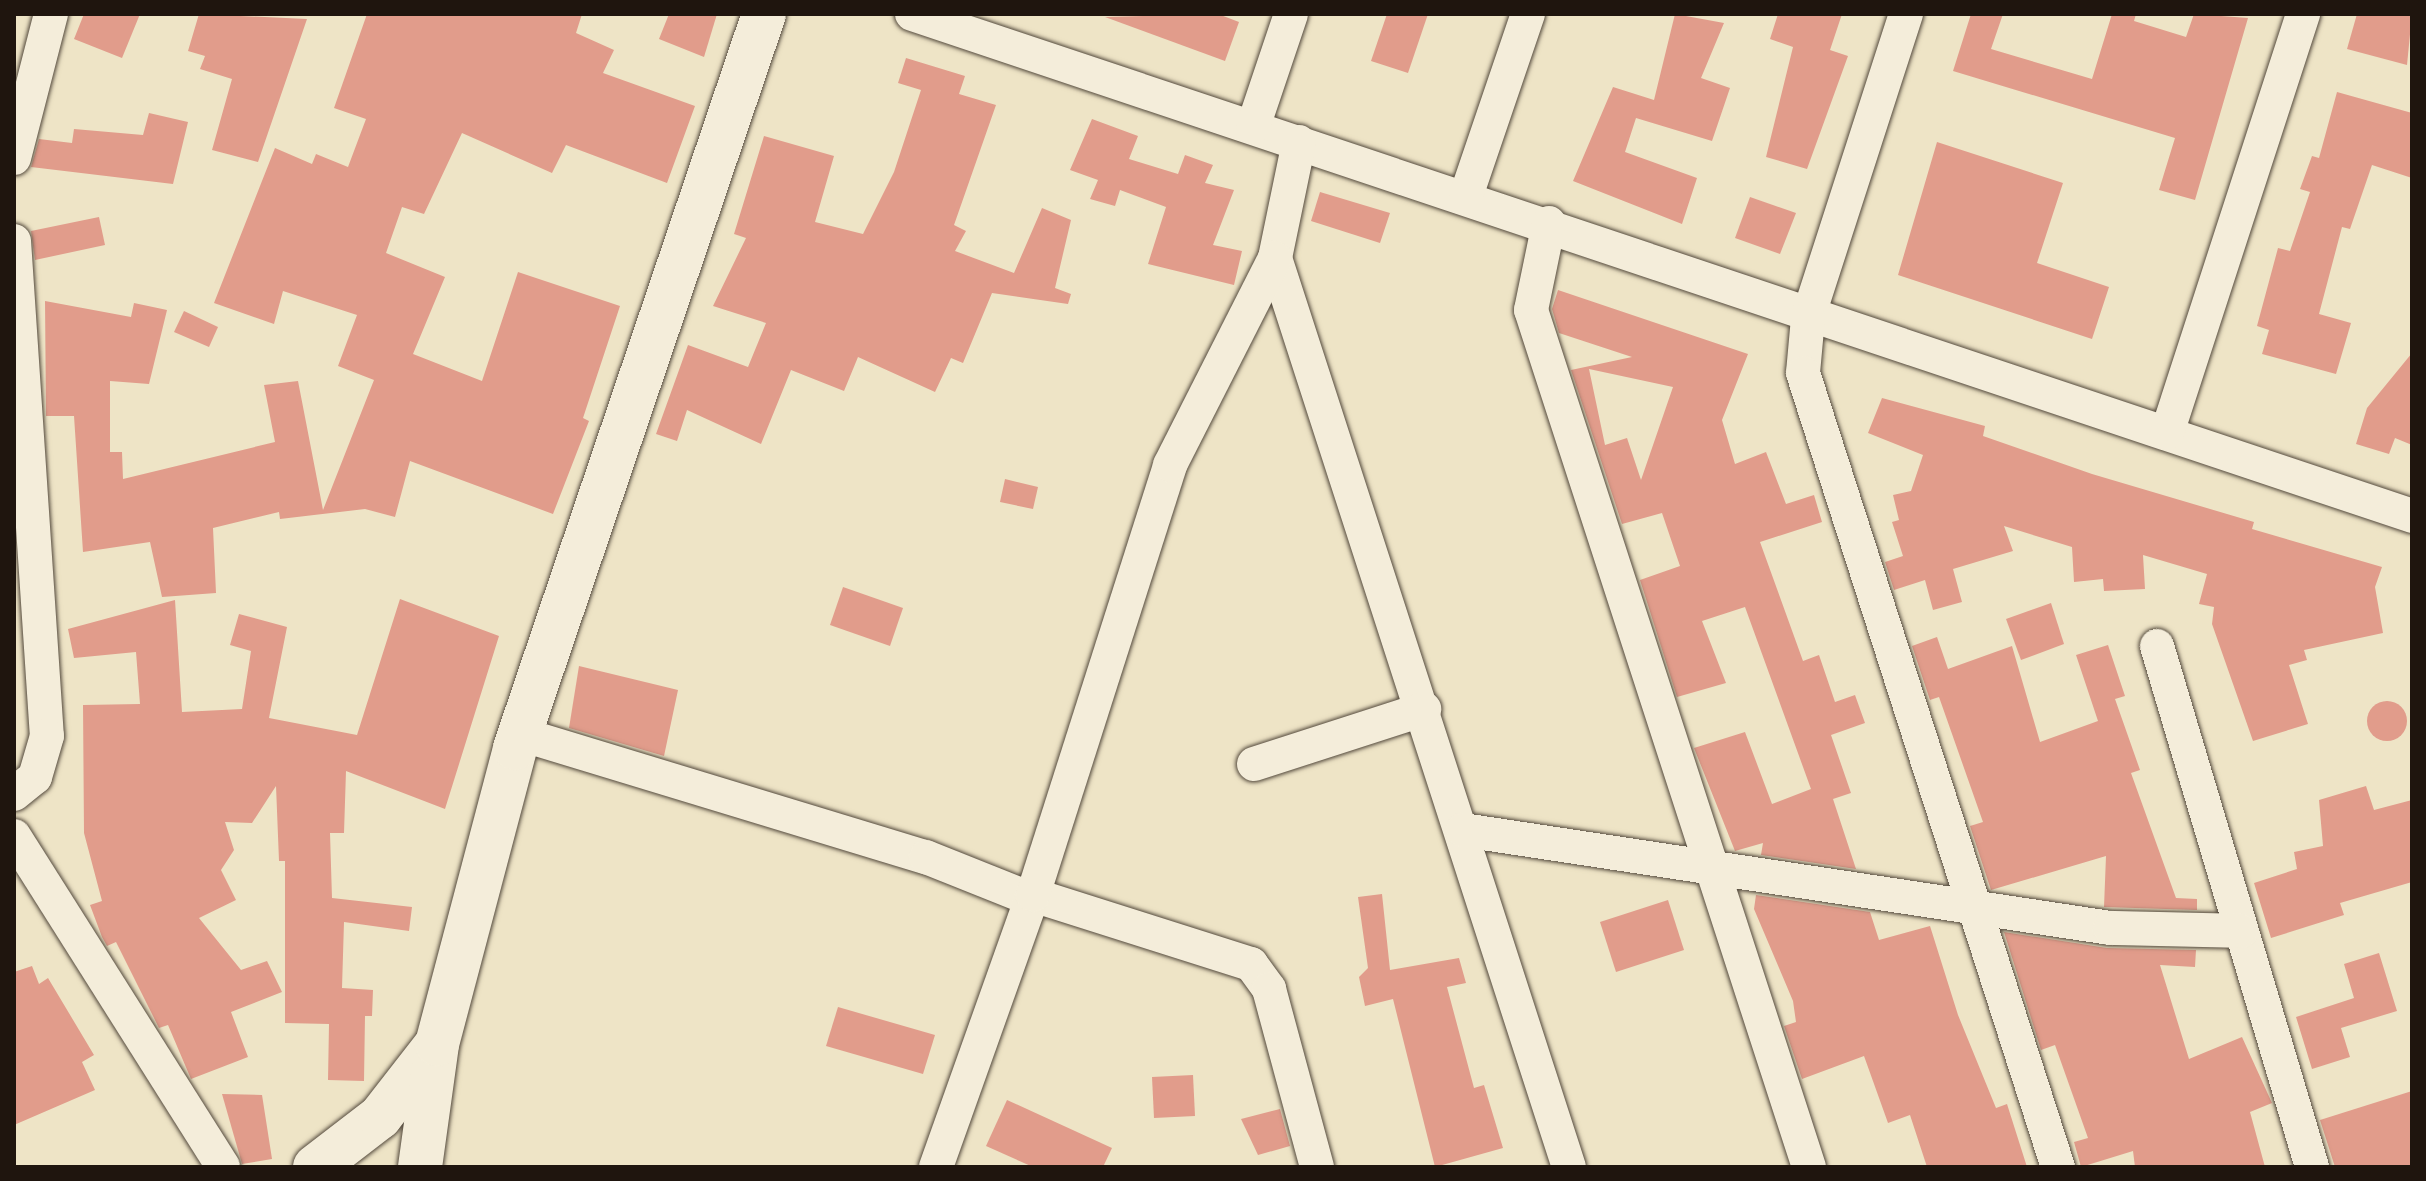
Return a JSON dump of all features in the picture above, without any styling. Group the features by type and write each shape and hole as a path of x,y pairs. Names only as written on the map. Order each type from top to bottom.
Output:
{"main road":[{"path":"420,1167 437,1044 520,734 764,14"},
{"path":"315,1167 380,1117 437,1044"}],"street":[{"path":"14,158 51,14"},
{"path":"912,14 1549,223 1808,318 2167,433 2412,516"},
{"path":"1253,127 1291,14"},
{"path":"1466,196 1528,14"},
{"path":"1906,14 1801,344 1814,413 2058,1167"},
{"path":"2167,433 2303,14"},
{"path":"936,1167 1032,897 1170,465 1275,258 1299,142"},
{"path":"1549,223 1531,310 1809,1167"},
{"path":"14,241 47,736 35,777 14,794"},
{"path":"1275,258 1424,709 1569,1167"},
{"path":"2157,646 2312,1167"},
{"path":"1254,764 1424,709"},
{"path":"520,734 926,857 1032,897 1251,964 1269,989 1317,1167"},
{"path":"1463,830 1975,903 2110,928 2241,931"},
{"path":"14,836 223,1167"}],"building":[{"path":"84,14 140,14 122,58 74,39"},
{"path":"199,14 307,19 258,162 212,150 232,79 200,69 205,56 188,51"},
{"path":"367,14 582,14 576,33 614,50 603,73 695,106 667,183 566,145 552,173 462,133 424,214 402,207 386,253 445,277 413,354 482,381 518,272 620,306 583,418 589,421 553,514 410,461 395,517 365,509 280,519 279,512 213,528 216,593 162,597 150,542 83,552 74,416 46,416 45,301 131,317 134,303 167,310 149,384 110,381 110,452 122,452 123,479 275,442 264,385 298,381 323,510 374,380 338,366 357,315 283,291 274,324 214,303 275,148 312,164 316,154 348,167 366,119 334,108"},
{"path":"669,14 717,14 704,57 659,39"},
{"path":"1218,14 1239,22 1225,61 1105,17"},
{"path":"1387,14 1428,14 1408,73 1371,61"},
{"path":"1675,14 1724,23 1701,78 1730,88 1712,141 1636,118 1625,152 1697,178 1682,224 1573,181 1613,87 1654,100"},
{"path":"1778,14 1842,14 1830,50 1848,56 1807,169 1766,157 1793,47 1770,39"},
{"path":"1971,14 2003,14 1991,49 2092,79 2112,14 2136,14 2134,21 2186,37 2194,14 2248,18 2195,200 2159,190 2175,138 1953,71"},
{"path":"2357,14 2412,14 2407,65 2347,49"},
{"path":"906,58 965,76 959,94 996,105 954,225 966,231 955,251 1014,273 1042,208 1071,220 1055,288 1071,294 1068,304 992,293 963,363 951,358 935,392 858,357 844,391 791,370 761,444 687,410 677,441 656,434 688,345 748,367 766,323 713,306 746,238 734,234 764,136 834,156 815,222 863,234 894,172 921,90 898,83"},
{"path":"2337,92 2412,113 2412,178 2372,165 2350,229 2342,227 2319,314 2351,323 2336,374 2262,354 2269,330 2257,326 2278,248 2290,251 2310,192 2300,189 2312,156 2319,158"},
{"path":"149,113 188,122 173,184 31,167 39,139 72,143 74,129 143,135"},
{"path":"1092,119 1138,136 1129,159 1178,174 1185,155 1213,165 1205,183 1234,190 1213,245 1242,251 1234,285 1148,264 1166,207 1120,190 1115,206 1090,199 1098,180 1070,170"},
{"path":"1937,142 2063,183 2037,263 2109,287 2092,339 1898,275"},
{"path":"1320,192 1390,213 1380,243 1311,221"},
{"path":"1750,197 1796,213 1780,254 1735,238"},
{"path":"99,217 105,245 35,260 31,231"},
{"path":"1558,290 1748,354 1722,420 1735,464 1766,452 1786,504 1814,495 1822,522 1760,542 1803,661 1819,655 1835,702 1855,695 1865,723 1831,735 1851,793 1833,799 1856,869 1761,855 1763,843 1735,851 1694,748 1745,732 1772,804 1811,789 1745,607 1702,621 1726,683 1677,697 1640,580 1680,566 1662,513 1622,524 1571,370 1632,357 1559,333 1552,309","holes":["1589,369 1673,387 1641,480 1627,438 1605,445"]},
{"path":"184,311 218,327 209,347 174,332"},
{"path":"2412,353 2412,445 2395,438 2389,454 2356,444 2367,408"},
{"path":"1882,398 1985,426 1983,436 2092,474 2254,522 2252,529 2382,567 2375,587 2383,633 2304,650 2307,660 2289,665 2308,724 2253,741 2212,624 2214,607 2199,604 2207,574 2143,555 2145,589 2104,591 2103,579 2074,582 2072,547 2004,526 2013,551 1953,569 1962,602 1933,610 1925,580 1894,590 1885,562 1903,556 1892,522 1899,520 1893,495 1911,491 1923,455 1868,433"},
{"path":"1005,479 1038,487 1033,509 1000,502"},
{"path":"843,587 903,608 890,646 830,625"},
{"path":"400,599 499,636 445,809 346,771 344,833 330,833 332,898 412,907 409,931 344,922 342,988 373,990 372,1016 365,1016 364,1081 328,1080 329,1024 285,1023 285,861 279,861 276,786 252,823 225,822 234,850 221,870 236,900 199,918 241,970 267,961 282,992 231,1012 248,1057 191,1079 168,1025 159,1028 116,942 107,946 90,905 102,901 84,833 83,705 140,704 136,652 74,658 68,629 175,600 182,712 242,709 251,651 230,645 239,614 287,627 269,718 357,735"},
{"path":"2051,603 2064,644 2021,660 2006,619"},
{"path":"1937,637 1948,669 2012,646 2040,742 2098,721 2076,655 2108,645 2125,696 2115,699 2140,770 2131,773 2176,898 2197,899 2197,910 2104,907 2106,856 1991,890 1970,826 1983,822 1939,697 1930,700 1912,646"},
{"path":"579,666 678,690 664,756 569,728"},
{"path":"2387,701 2401,707 2407,721 2401,735 2387,741 2373,735 2367,721 2373,707"},
{"path":"2366,786 2374,810 2412,800 2412,882 2340,903 2344,915 2271,938 2254,883 2297,869 2294,852 2323,846 2319,800"},
{"path":"1382,894 1390,970 1459,958 1466,983 1447,987 1474,1088 1484,1085 1503,1148 1435,1167 1393,999 1365,1006 1359,977 1368,968 1358,897"},
{"path":"1756,895 1870,912 1879,940 1930,926 1958,1015 1996,1108 2007,1104 2027,1167 1927,1167 1910,1115 1888,1123 1864,1056 1802,1079 1784,1026 1796,1022 1793,1001 1754,909"},
{"path":"1668,900 1684,950 1616,972 1600,922"},
{"path":"2004,932 2107,948 2196,950 2195,967 2160,965 2189,1059 2242,1037 2272,1103 2250,1112 2265,1167 2135,1167 2133,1151 2081,1167 2074,1142 2088,1138 2055,1045 2041,1050"},
{"path":"2379,953 2397,1011 2341,1028 2350,1057 2312,1069 2296,1017 2354,998 2344,964"},
{"path":"32,966 39,984 48,978 94,1055 82,1062 95,1090 14,1125 14,972"},
{"path":"838,1007 935,1035 923,1074 826,1046"},
{"path":"1193,1075 1195,1116 1154,1118 1152,1077"},
{"path":"2412,1091 2412,1167 2335,1167 2320,1120"},
{"path":"222,1094 262,1095 272,1159 242,1164"},
{"path":"1007,1100 1112,1148 1103,1167 1033,1167 986,1146"},
{"path":"1280,1109 1290,1146 1258,1155 1241,1119"}]}
